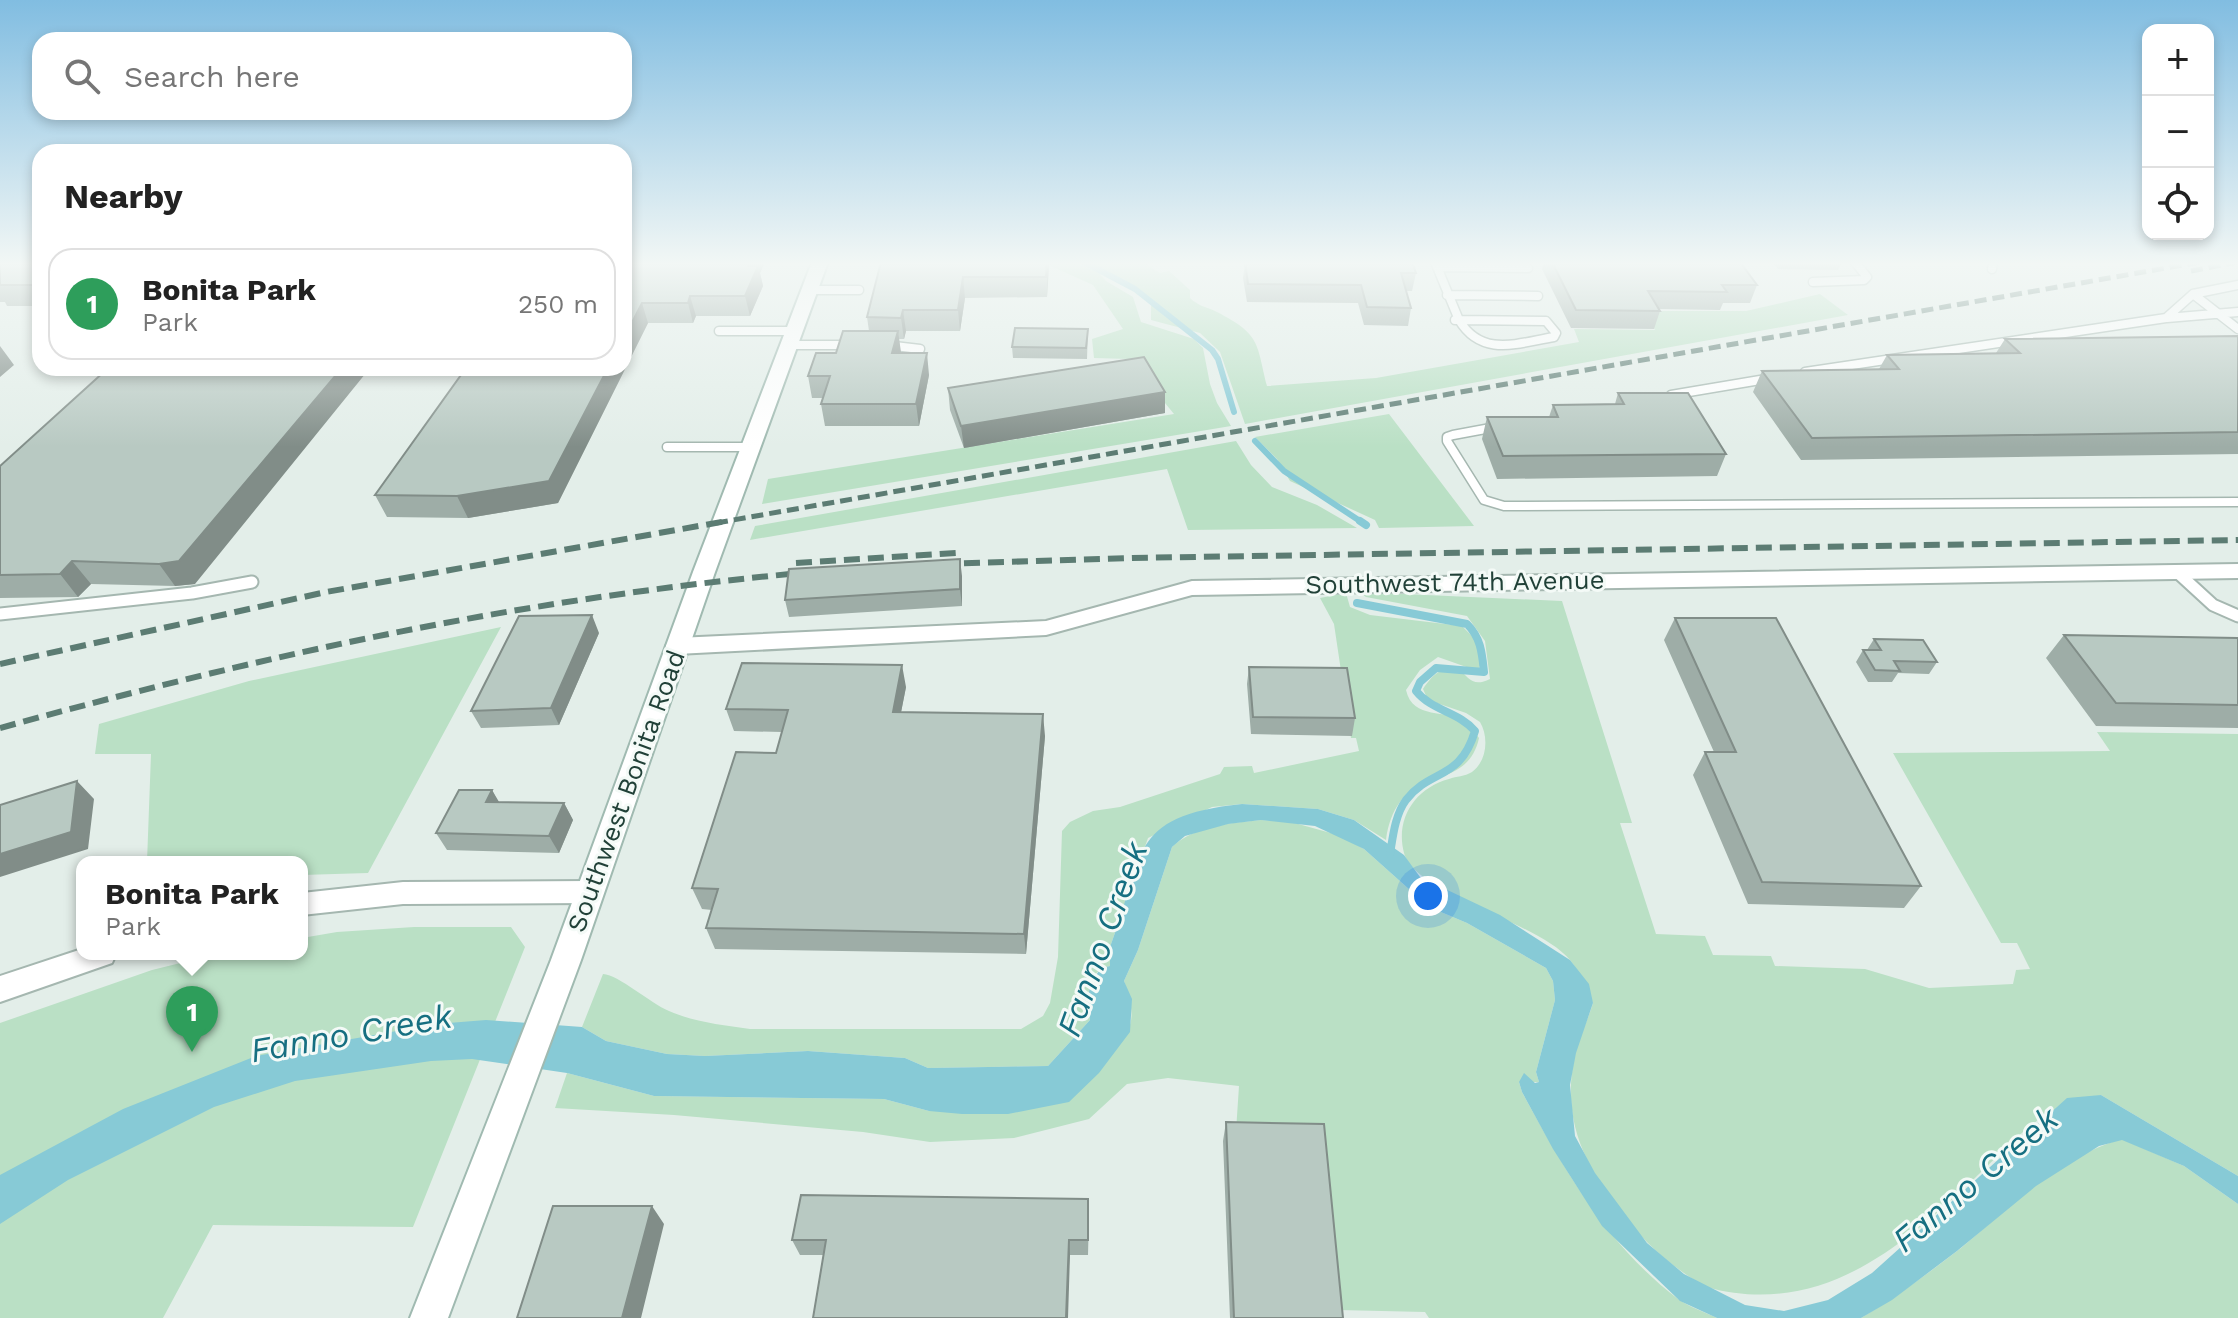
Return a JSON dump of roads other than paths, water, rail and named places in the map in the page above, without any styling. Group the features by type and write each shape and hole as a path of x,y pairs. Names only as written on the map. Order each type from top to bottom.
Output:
{"main road":[{"name":"Southwest Bonita Road","path":"429,1318 797,324"}],"street":[{"name":"Southwest 74th Avenue","path":"677,646 1046,628 1079,622 1168,592 1192,588 2238,571"},
{"path":"308,903 403,893 589,892"},
{"path":"0,989 85,960"}],"lane":[{"path":"1459,324 1484,344 1492,346 1554,337 1556,333 1548,324"},
{"path":"1654,398 1955,347 2126,324"},
{"path":"719,331 920,349"},
{"path":"1515,424 1447,437 1484,500 1493,505 2238,502"},
{"path":"667,447 751,447"},
{"path":"2177,572 2213,605 2238,616"},
{"path":"0,614 192,593 252,582"}],"water":[{"path":"1242,804 1318,809 1354,820 1404,855 1420,877 1500,915 1570,960 1589,984 1593,1003 1576,1053 1570,1085 1575,1136 1595,1173 1647,1243 1684,1274 1745,1305 1784,1311 1828,1300 1872,1273 2067,1098 2101,1095 2238,1176 2238,1204 2184,1166 2122,1140 2099,1146 2036,1186 1957,1251 1892,1300 1861,1318 1717,1318 1680,1301 1602,1226 1553,1149 1522,1092 1519,1082 1524,1073 1535,1083 1539,1082 1536,1072 1555,1000 1553,981 1546,968 1467,923 1429,907 1364,849 1315,826 1261,820 1228,824 1185,836 1172,847 1138,950 1124,981 1132,999 1130,1032 1099,1073 1069,1102 1008,1114 962,1114 929,1111 884,1099 654,1096 567,1073 472,1059 431,1061 295,1081 214,1107 68,1180 0,1224 0,1175 123,1109 256,1056 436,1024 486,1020 582,1027 606,1041 667,1054 705,1056 808,1051 905,1058 928,1068 1048,1066 1090,1020 1090,986 1102,968 1110,966 1110,947 1145,846 1158,831 1177,819 1204,810"}],"waterway":[{"path":"1179,324 1212,350 1218,359 1234,412"},
{"path":"1255,441 1284,471 1363,523"},
{"path":"1357,603 1467,624 1478,640 1484,672 1436,668 1420,682 1416,691 1422,698 1475,731 1461,758 1406,800 1397,819 1390,854"}],"railway":[{"path":"716,523 1850,324"},
{"path":"0,664 326,592 727,521"},
{"path":"940,564 1132,558 2238,540"},
{"path":"796,563 956,553"},
{"path":"0,728 202,676 402,631 604,596 812,572"}],"place":[{"name":"Bonita Park","path":"192,1052"}],"water label":[{"name":"Fanno Creek","path":"1102,939"},
{"name":"Fanno Creek","path":"351,1033"},
{"name":"Fanno Creek","path":"1975,1179"}]}
